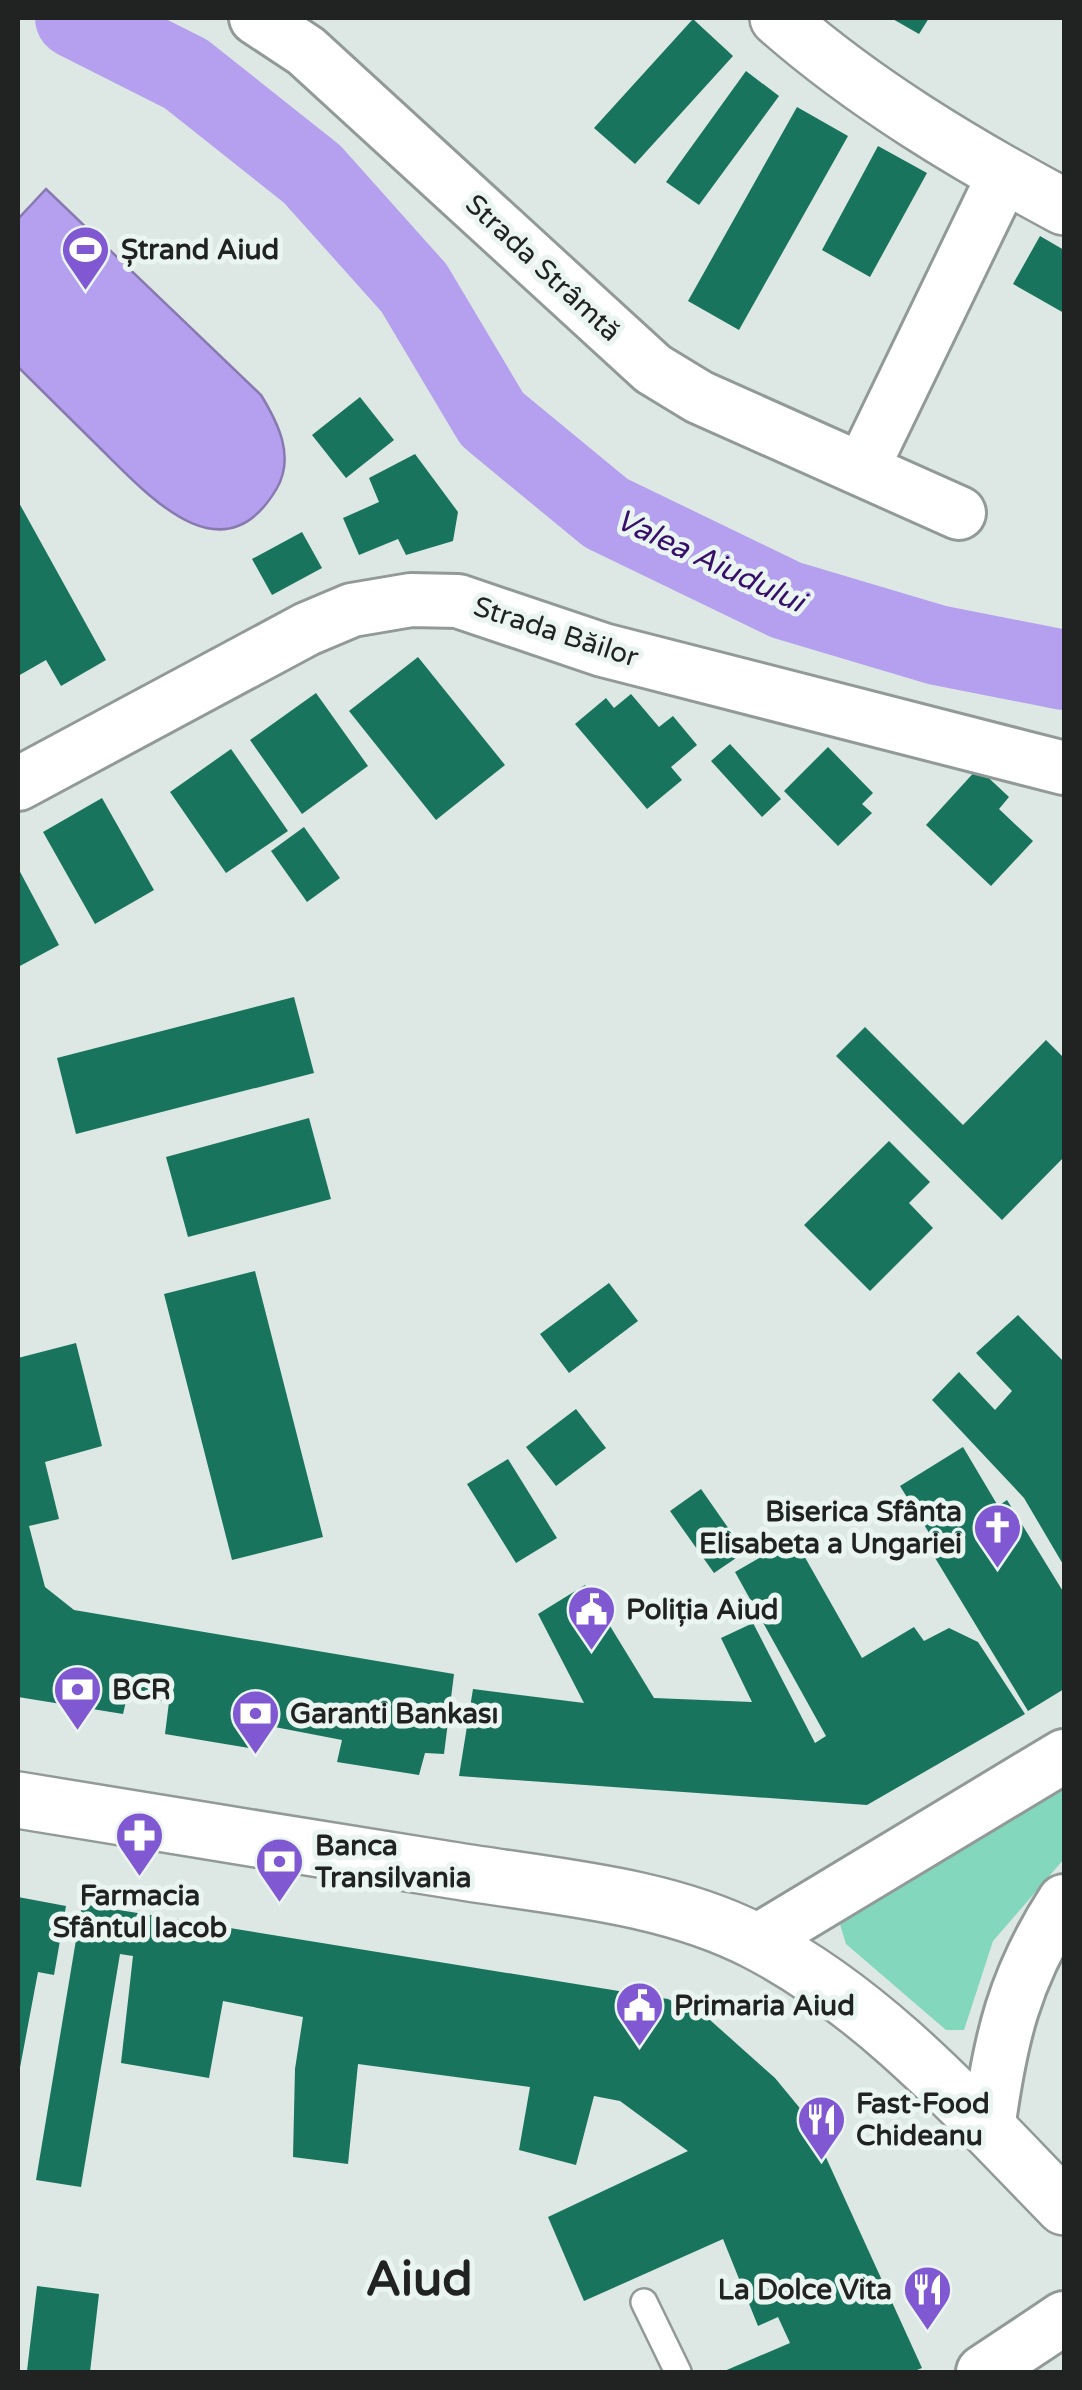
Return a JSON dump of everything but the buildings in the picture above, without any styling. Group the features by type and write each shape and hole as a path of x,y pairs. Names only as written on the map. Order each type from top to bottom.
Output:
{"main road":[{"path":"778,18 890,102 1004,175 1064,206"},
{"path":"18,1800 584,1892 670,1910 757,1941 823,1980 867,2015 1064,2207"}],"street":[{"name":"Strada Strâmtă","path":"256,18 306,51 652,369 699,397 959,513"},
{"path":"862,469 1004,175"},
{"name":"Strada Băilor","path":"18,784 307,628 352,610 411,600 458,601 603,650 1064,768"},
{"path":"757,1941 1064,1756"},
{"path":"988,2129 1000,2041 1015,1990 1064,1901"},
{"path":"983,2372 1064,2318"}],"lane":[{"path":"644,2302 678,2372"}],"green space":[{"path":"1064,1773 1064,1859 993,1941 964,2030 946,2030 846,1944 839,1921"}],"shaded area":[{"name":"Ștrand Aiud","path":"46,189 261,395 282,440 284,464 277,488 256,515 233,528 210,529 163,506 18,367 18,219"}],"waterway":[{"name":"Valea Aiudului","path":"75,18 186,74 312,174 414,288 492,419 606,513 786,600 937,645 1064,670"}],"place":[{"name":"Ștrand Aiud","path":"86,292"},
{"name":"Biserica Sfânta Elisabeta a Ungariei","path":"997,1570"},
{"name":"Poliția Aiud","path":"591,1652"},
{"name":"BCR","path":"77,1732"},
{"name":"Garanti Bankası","path":"255,1756"},
{"name":"Farmacia Sfântul Iacob","path":"140,1878"},
{"name":"Banca Transilvania","path":"280,1904"},
{"name":"Primaria Aiud","path":"639,2048"},
{"name":"Fast-Food Chideanu","path":"821,2162"},
{"name":"La Dolce Vita","path":"927,2332"}],"district":[{"name":"Aiud","path":"419,2280"}]}
